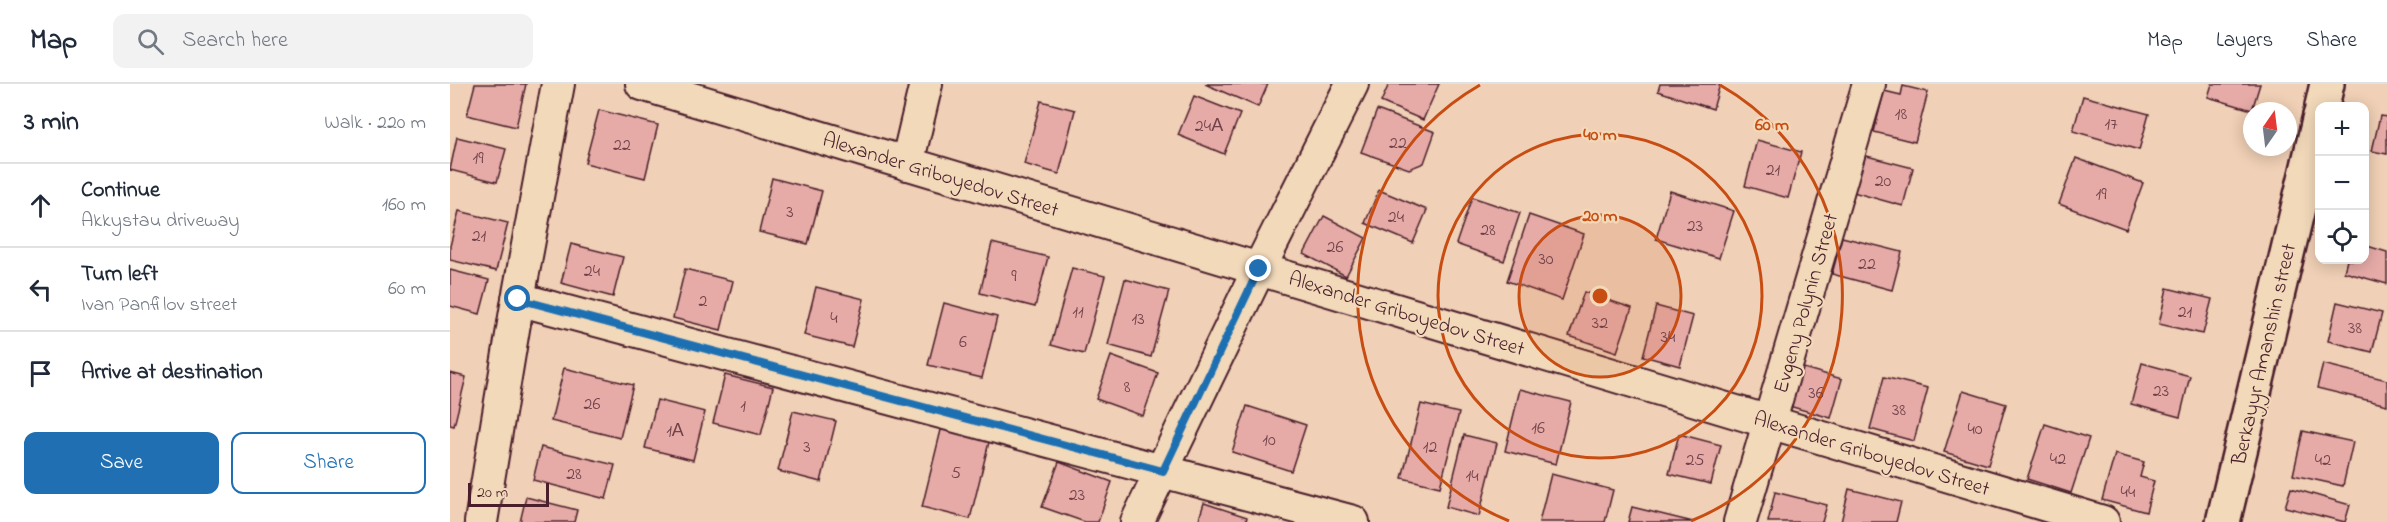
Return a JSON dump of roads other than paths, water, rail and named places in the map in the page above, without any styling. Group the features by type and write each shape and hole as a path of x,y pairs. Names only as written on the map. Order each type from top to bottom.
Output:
{"street":[{"path":"481,522 518,299 558,84"},
{"name":"Alexander Griboyedov Street","path":"642,84 2103,522"},
{"path":"907,164 926,84"},
{"path":"1137,522 1259,269 1352,84"},
{"name":"Evgeny Polynin Street","path":"1740,522 1869,84"},
{"path":"2323,102 2327,84"},
{"name":"Berkayyr Amanshin street","path":"2223,522 2315,133"},
{"path":"518,299 1353,522"}]}
